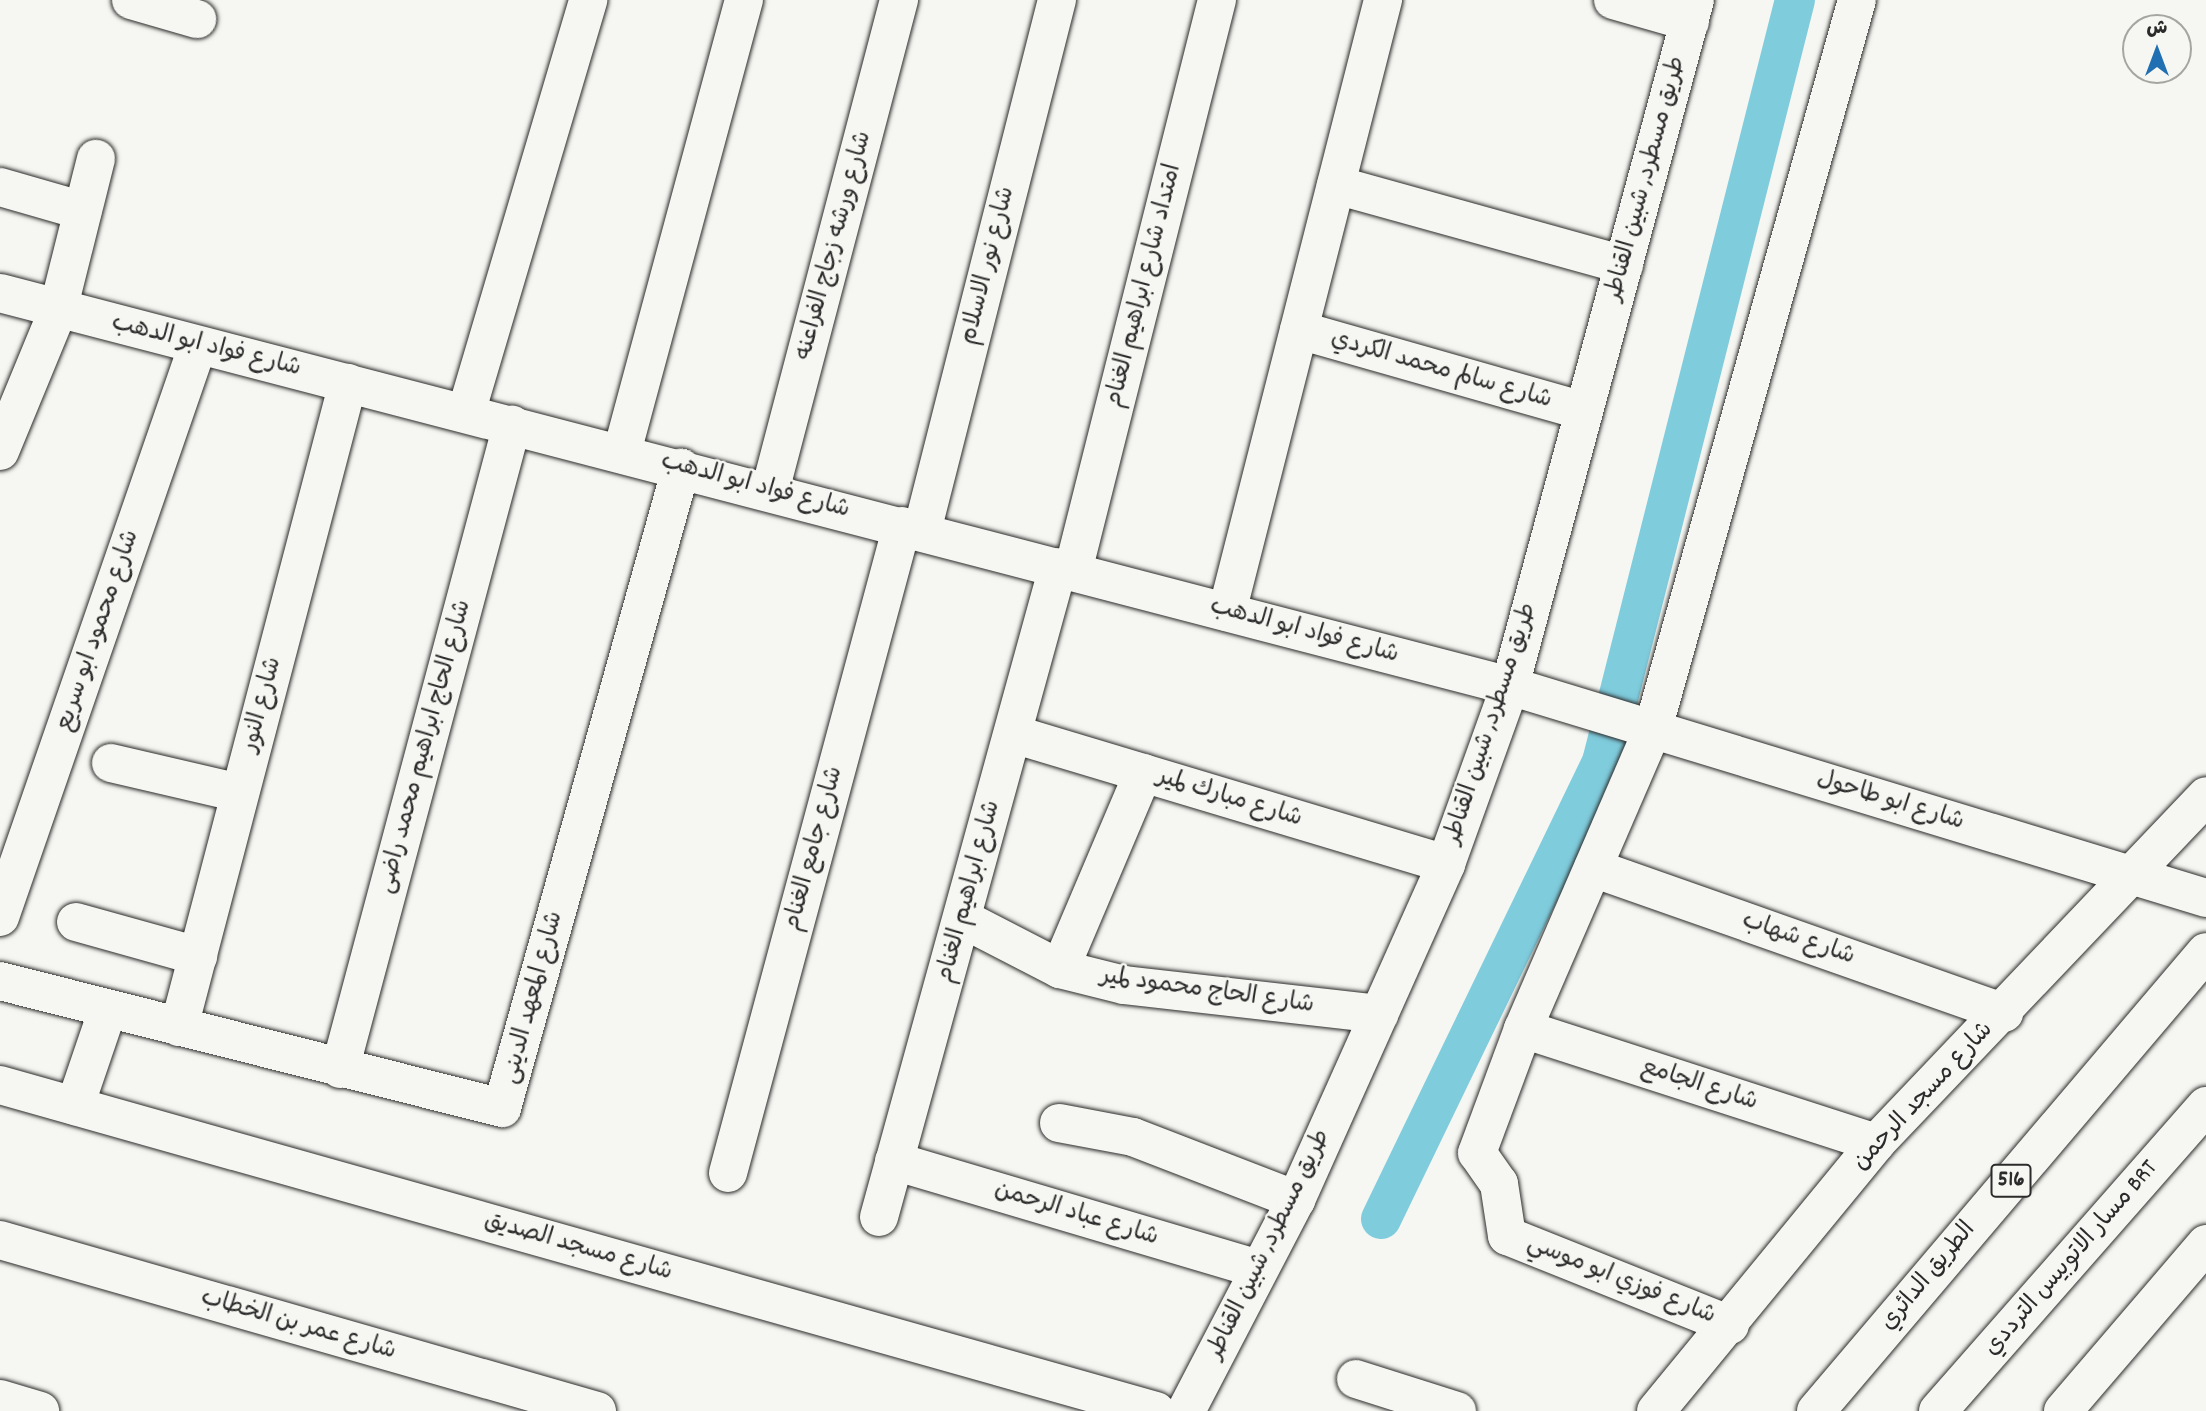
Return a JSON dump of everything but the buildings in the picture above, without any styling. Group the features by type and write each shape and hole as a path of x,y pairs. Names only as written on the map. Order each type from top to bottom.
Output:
{"main road":[{"path":"131,0 197,19"},
{"path":"466,413 588,0"},
{"path":"622,452 744,0"},
{"name":"شارع ورشه زجاج الفراعنه","path":"770,491 899,0"},
{"name":"شارع نور الاسلام","path":"912,529 1057,0"},
{"name":"امتداد شارع ابراهيم الغنام","path":"1065,569 1217,0"},
{"path":"1227,612 1383,0"},
{"path":"1613,0 1693,11"},
{"path":"1523,1029 1653,729 1857,0"},
{"name":"طريق مسطرد, شبين القناطر","path":"1186,1411 1296,1200 1446,864 1510,686 1693,11"},
{"path":"0,451 58,310 96,159"},
{"path":"1336,185 1624,265"},
{"path":"0,187 83,211"},
{"name":"شارع فواد ابو الدهب","path":"0,293 58,310 622,452 1510,686 1653,729"},
{"name":"شارع سالم محمد الكردي","path":"1299,330 1584,411"},
{"name":"شارع محمود ابو سريع","path":"0,917 198,345"},
{"name":"شارع النور","path":"179,1027 348,383"},
{"name":"شارع الحاج ابراهيم محمد راضى","path":"340,1069 512,425"},
{"name":"شارع المعهد الدينى","path":"0,981 502,1108 681,468"},
{"name":"شارع جامع الغنام","path":"728,1173 912,529"},
{"name":"شارع ابراهيم الغنام","path":"879,1217 1013,734 1065,569"},
{"name":"شارع ابو طاحول","path":"1653,729 2206,898"},
{"name":"شارع مبارك لمير","path":"1013,734 1446,864"},
{"path":"111,763 240,793"},
{"path":"1060,969 1143,773"},
{"name":"شارع مسجد الرحمن","path":"1656,1411 1730,1325 1876,1143 2004,1013 2128,875 2167,842 2206,796"},
{"name":"شارع شهاب","path":"1592,868 2004,1013"},
{"name":"شارع الحاج محمود لمير","path":"963,919 1060,969 1124,985 1379,1014"},
{"path":"76,922 198,956"},
{"name":"الطريق الدائري","path":"1816,1411 2206,952"},
{"path":"75,1106 108,1009"},
{"name":"شارع الجامع","path":"1523,1029 1876,1143"},
{"name":"شارع فوزي ابو موسي","path":"1523,1029 1477,1153 1499,1184 1507,1236 1730,1325"},
{"name":"شارع مسجد الصديق","path":"0,1085 1156,1411"},
{"name":"مسار الاتوبيس الترددي BRT","path":"1938,1411 2206,1106"},
{"path":"1059,1123 1133,1137 1296,1200"},
{"name":"شارع عباد الرحمن","path":"894,1161 1258,1269"},
{"name":"شارع عمر بن الخطاب","path":"0,1240 597,1411"},
{"path":"2063,1411 2206,1244"},
{"path":"1356,1379 1457,1411"},
{"path":"0,1399 40,1411"}],"waterway":[{"path":"1381,1219 1602,762 1795,0"}]}
